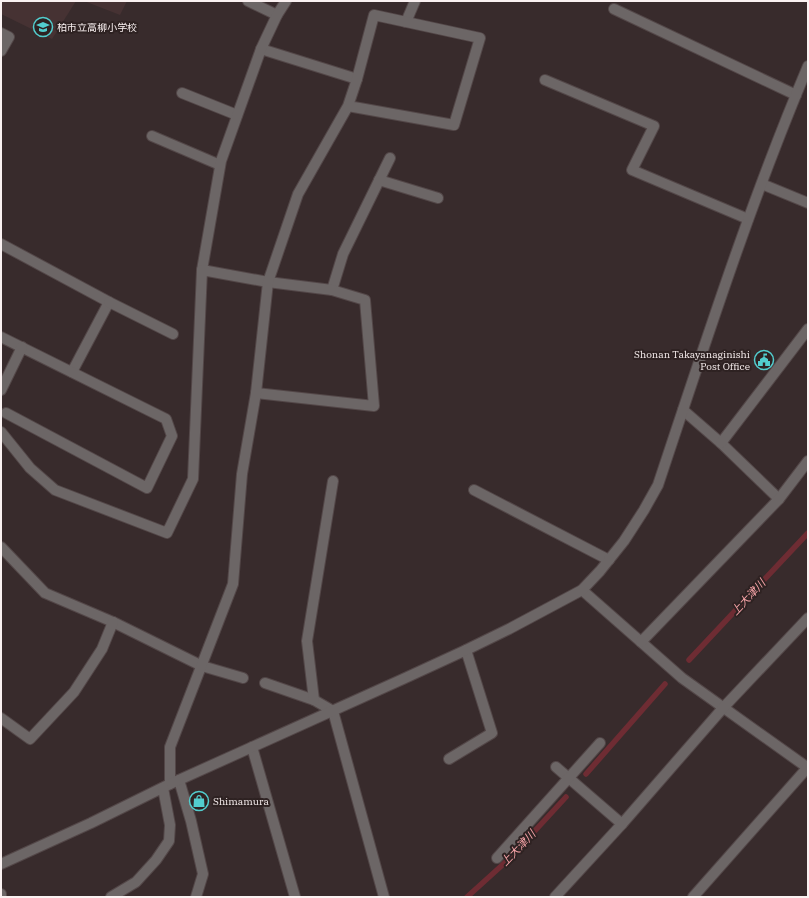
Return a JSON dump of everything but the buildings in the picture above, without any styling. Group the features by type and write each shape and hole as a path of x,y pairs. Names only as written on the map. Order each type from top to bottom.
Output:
{"street":[{"path":"248,1 276,15"},
{"path":"1,432 30,468 55,490 168,533 193,479 202,270 220,165 261,49 276,15 286,1"},
{"path":"406,22 414,1"},
{"path":"614,9 796,95"},
{"path":"111,897 136,882 156,860 169,841 171,784 170,747 232,584 242,474 256,393 268,282 298,194 348,106 358,79 374,15 480,38 454,125 348,106"},
{"path":"1,33 10,37 1,51"},
{"path":"261,49 358,79"},
{"path":"1,864 91,823 171,784 466,650 582,590 610,560 624,541 658,485 748,219 808,66"},
{"path":"545,80 654,126 632,170 748,219"},
{"path":"182,93 237,116"},
{"path":"152,136 220,165"},
{"path":"332,290 343,254 390,158"},
{"path":"379,180 438,198"},
{"path":"762,184 808,203"},
{"path":"1,244 108,302 173,334"},
{"path":"202,270 268,282 332,290 365,300 374,406 256,393"},
{"path":"72,372 108,302"},
{"path":"721,443 808,329"},
{"path":"1,337 166,419 172,436 147,488 6,413"},
{"path":"1,390 22,347"},
{"path":"683,410 721,443 779,499"},
{"path":"641,642 779,499 808,461"},
{"path":"314,700 307,641 333,481"},
{"path":"474,490 610,560"},
{"path":"1,547 45,593 113,622 202,666 243,678"},
{"path":"582,590 682,678 808,767 693,897"},
{"path":"555,897 622,824 723,708 808,618"},
{"path":"1,718 30,739 74,692 102,649 113,622"},
{"path":"449,759 492,733 466,650"},
{"path":"265,683 314,700 333,711 384,897"},
{"path":"497,858 600,743"},
{"path":"252,747 295,897"},
{"path":"556,767 622,824"},
{"path":"171,784 191,821 203,874 196,897"}],"shaded area":[{"name":"柏市立高柳小学校","path":"1,1 76,1 52,39 1,14"},
{"name":"柏市立高柳小学校","path":"84,1 127,1 120,15"}],"waterway":[{"name":"上大津川","path":"689,660 808,533"},
{"name":"上大津川","path":"586,774 665,684"},
{"name":"上大津川","path":"467,897 509,859 566,797"}],"place":[{"name":"柏市立高柳小学校","path":"43,27"},
{"name":"Shonan Takayanaginishi Post Office","path":"764,360"},
{"name":"Shimamura","path":"199,801"}]}
